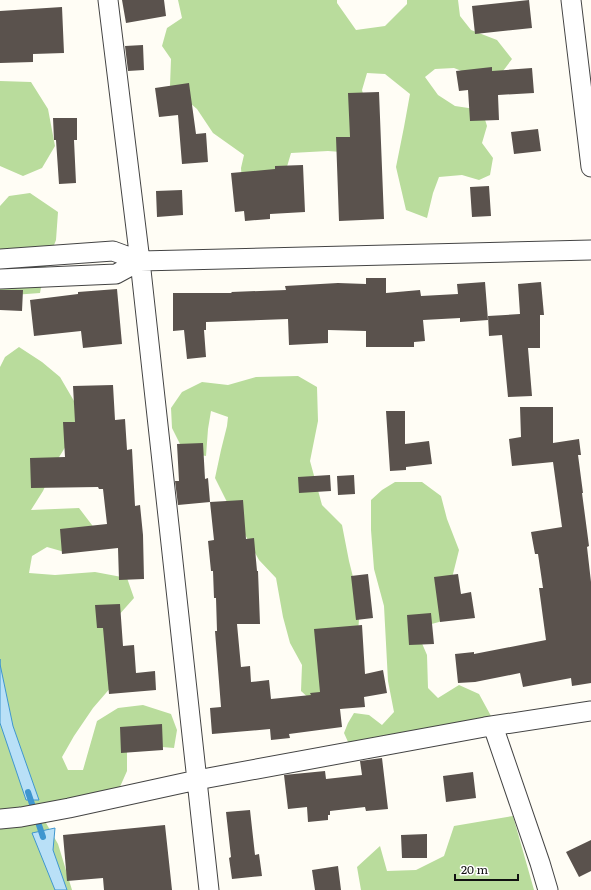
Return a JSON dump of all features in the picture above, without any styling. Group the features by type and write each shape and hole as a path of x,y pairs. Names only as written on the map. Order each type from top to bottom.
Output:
{"street":[{"path":"108,0 140,261 209,890"},
{"path":"571,0 591,167"},
{"path":"0,259 113,251 140,261 591,250"},
{"path":"0,279 116,274 140,261"},
{"path":"0,819 21,817 69,808 197,780 493,726 591,711"},
{"path":"493,726 548,890"}],"green space":[{"path":"178,0 337,0 337,3 356,30 385,26 407,4 407,0 458,0 460,16 471,30 497,40 512,59 500,75 477,77 454,68 435,69 425,77 438,95 455,106 482,110 487,126 482,143 493,158 490,175 479,180 462,175 439,177 433,193 427,218 406,210 396,167 410,94 385,74 367,73 362,90 372,129 355,153 328,151 291,153 286,170 242,182 241,168 244,155 213,133 197,109 170,86 171,59 162,46 167,28 182,18"},
{"path":"0,81 31,82 48,109 55,146 42,168 23,176 0,166"},
{"path":"30,193 58,212 56,240 44,271 40,293 13,295 0,290 0,206 9,196"},
{"path":"19,347 42,362 60,377 74,401 78,423 56,462 43,491 31,510 79,508 95,529 68,553 47,547 32,556 29,573 55,575 95,572 127,578 134,598 118,616 112,686 93,708 62,757 68,770 83,770 97,721 118,708 143,705 171,714 177,730 174,748 150,746 127,751 127,771 115,798 0,813 0,367 5,357"},
{"path":"298,376 317,387 318,421 310,461 322,505 342,525 360,605 353,704 340,709 323,711 301,691 302,665 290,643 283,617 276,578 259,560 215,478 228,417 211,411 206,456 184,452 172,428 171,408 182,392 202,382 228,385 256,377"},
{"path":"395,482 422,482 441,496 447,519 459,550 451,582 454,613 439,622 424,626 421,641 427,655 428,688 438,698 459,685 479,694 491,716 485,733 441,742 428,747 353,753 344,733 354,713 369,715 382,725 394,712 388,681 384,606 374,569 371,530 371,500 382,490"},
{"path":"42,816 58,844 72,890 0,890 0,823"},
{"path":"513,816 534,890 361,890 357,867 380,846 387,871 416,870 444,856 454,826"}],"water":[{"path":"0,664 13,726 39,800 26,800 0,723"},
{"path":"55,828 53,850 67,890 55,890 32,833"}],"building":[{"path":"122,0 164,0 166,16 126,23"},
{"path":"529,0 532,28 475,34 472,6"},
{"path":"62,7 64,53 33,54 33,62 0,63 0,11"},
{"path":"143,45 144,70 128,71 125,46"},
{"path":"492,67 492,71 532,68 534,93 498,95 499,120 470,121 468,90 459,91 456,71"},
{"path":"189,83 196,134 206,133 208,162 182,164 178,115 159,117 155,88"},
{"path":"379,92 384,219 339,221 336,137 350,137 348,93"},
{"path":"53,118 77,118 77,140 74,140 76,183 59,184"},
{"path":"538,129 541,151 514,154 511,132"},
{"path":"303,165 305,212 270,214 270,219 245,221 244,211 235,212 231,173 275,169 275,166"},
{"path":"489,186 491,216 472,217 470,187"},
{"path":"182,190 183,215 157,217 156,191"},
{"path":"366,278 386,278 386,293 420,290 421,296 458,294 457,284 485,282 488,320 460,322 460,318 423,320 425,341 414,342 414,347 366,347 366,331 328,330 328,343 289,345 288,319 206,322 206,330 204,330 206,357 187,359 184,330 173,331 173,293 232,293 231,292 286,290 285,286 338,283 366,284"},
{"path":"541,282 544,315 540,315 540,348 528,348 532,396 508,397 502,335 489,336 488,316 520,314 518,284"},
{"path":"117,289 122,344 83,348 81,331 34,336 30,300 78,294 78,292"},
{"path":"0,290 23,290 22,311 0,310"},
{"path":"113,385 115,420 125,419 127,450 132,449 135,506 140,505 143,535 144,579 119,580 118,548 62,554 60,529 107,524 103,489 99,489 98,487 31,488 30,458 65,457 63,422 75,422 73,386"},
{"path":"520,407 553,407 553,443 579,439 581,455 578,455 589,546 587,547 591,582 591,683 572,686 571,678 523,687 520,673 475,682 458,683 455,654 474,652 474,654 546,640 539,588 543,588 538,554 535,554 531,532 562,527 553,462 512,466 509,439 521,437"},
{"path":"386,411 405,411 405,444 429,441 432,464 406,467 406,470 390,471"},
{"path":"203,443 205,479 208,478 210,502 178,505 175,481 179,481 177,444"},
{"path":"330,475 331,491 299,493 298,477"},
{"path":"354,475 355,494 338,495 337,476"},
{"path":"243,500 246,539 254,538 258,571 260,624 237,624 241,667 250,666 251,682 269,680 271,699 311,695 310,693 320,692 314,629 362,625 365,674 383,670 387,693 364,697 365,707 340,709 342,727 289,734 290,738 271,740 270,729 212,734 210,708 221,707 215,631 217,631 216,598 214,598 213,571 211,571 208,541 214,540 210,502"},
{"path":"368,574 373,618 356,620 351,576"},
{"path":"458,574 461,594 471,592 475,618 440,622 434,577"},
{"path":"120,604 123,646 134,645 136,673 155,671 156,690 109,694 103,628 97,628 95,605"},
{"path":"431,613 434,644 409,645 407,615"},
{"path":"162,724 163,750 121,753 120,727"},
{"path":"382,758 388,809 366,811 365,807 330,811 328,820 308,822 307,807 288,809 284,775 325,771 326,779 362,775 360,761"},
{"path":"473,772 476,798 446,802 443,776"},
{"path":"250,810 255,855 259,854 262,876 232,879 226,812"},
{"path":"165,825 172,890 104,890 103,878 67,881 63,835"},
{"path":"427,834 427,858 402,858 401,835"},
{"path":"591,840 591,871 579,877 566,852"},
{"path":"338,866 341,890 315,890 312,870"}],"waterway":[{"path":"28,792 43,837"}]}
